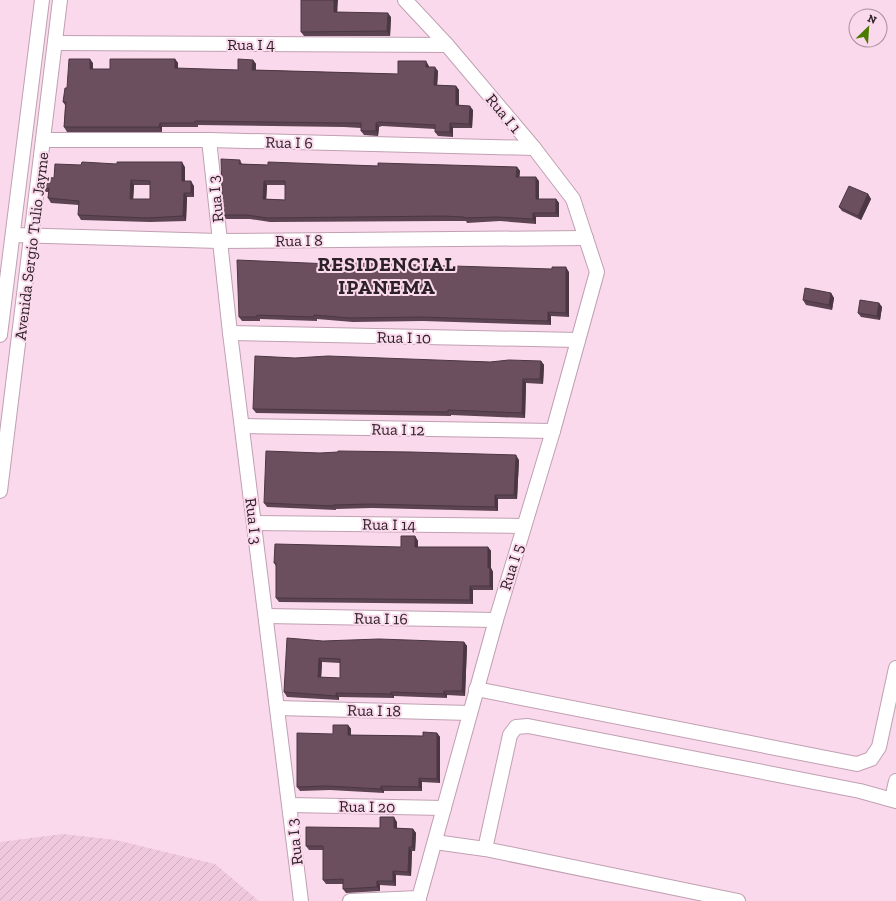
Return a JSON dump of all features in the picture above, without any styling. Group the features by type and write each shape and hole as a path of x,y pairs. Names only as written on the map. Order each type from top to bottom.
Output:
{"street":[{"name":"Avenida Sergio Tulio Jayme","path":"0,335 42,0"},
{"name":"Avenida Sergio Tulio Jayme","path":"0,491 60,0"},
{"name":"Rua I 1","path":"405,0 446,45 534,148 574,198 586,238"},
{"name":"Rua I 4","path":"55,44 446,45"},
{"name":"Rua I 6","path":"44,140 209,140 534,148"},
{"name":"Rua I 3","path":"209,140 230,333 301,901"},
{"name":"Rua I 8","path":"13,235 219,241 586,238"},
{"name":"Rua I 5","path":"420,899 476,689 553,431 596,272 586,238"},
{"name":"Rua I 10","path":"230,333 578,340"},
{"name":"Rua I 12","path":"242,426 553,431"},
{"name":"Rua I 14","path":"254,523 524,526"},
{"name":"Rua I 16","path":"266,616 496,620"},
{"path":"476,689 857,764 871,758 879,747 896,668"},
{"name":"Rua I 18","path":"278,708 470,713"},
{"path":"485,850 510,735 516,727 528,726 860,791 894,800 896,781"},
{"name":"Rua I 20","path":"290,805 444,808"},
{"path":"435,842 485,850 738,901"},
{"path":"350,901 420,899"}],"shaded area":[{"path":"63,834 116,840 215,864 259,901 0,901 0,842"}],"building":[{"path":"301,0 334,0 334,12 388,13 387,31 301,32"},
{"path":"69,59 90,59 90,69 110,69 110,59 175,59 175,68 238,70 238,59 253,60 252,70 398,74 398,61 426,61 426,67 435,67 434,85 456,86 456,105 470,106 469,124 450,123 450,132 435,132 435,125 379,122 376,123 376,131 361,131 361,123 195,121 195,123 160,123 159,127 64,127 66,102 63,102 65,88 67,88"},
{"path":"221,159 240,160 239,164 268,165 268,162 378,166 378,163 517,167 516,177 536,177 536,199 556,199 556,213 533,213 533,219 497,217 464,218 443,216 267,218 247,215 223,215","holes":["264,181 285,181 285,200 263,199"]},
{"path":"82,162 117,164 117,162 182,162 182,181 191,181 191,193 184,193 183,216 147,218 78,215 79,201 48,198 49,188 42,188 43,177 54,178 55,164 81,165","holes":["131,180 150,181 150,199 130,199"]},
{"path":"849,186 868,194 858,216 839,207"},
{"path":"237,260 354,265 354,263 552,269 552,267 566,267 566,313 548,312 548,321 420,317 350,318 314,315 314,317 257,315 257,317 239,317"},
{"path":"805,288 831,293 829,305 803,300"},
{"path":"860,300 879,303 877,316 858,313"},
{"path":"255,356 295,358 328,356 490,362 509,360 541,361 540,379 523,379 522,413 448,410 448,412 253,409"},
{"path":"266,451 320,453 338,451 411,452 516,455 514,495 495,495 495,507 369,504 333,506 264,503"},
{"path":"401,536 415,536 415,547 488,547 490,586 470,586 470,600 276,598 276,563 274,563 275,544 401,547"},
{"path":"287,638 323,641 379,639 464,642 462,691 444,691 444,694 391,692 391,694 336,693 336,696 284,692","holes":["319,658 340,659 340,678 318,677"]},
{"path":"333,725 348,725 348,735 423,736 423,732 437,733 437,779 419,778 419,787 381,786 381,789 327,786 297,787 297,733 333,734"},
{"path":"380,817 394,817 394,828 413,829 412,847 409,847 408,872 393,871 393,881 377,881 377,887 343,889 343,879 323,880 323,846 306,846 306,827 380,828"}],"district":[{"name":"RESIDENCIAL IPANEMA","path":"387,276"}]}
